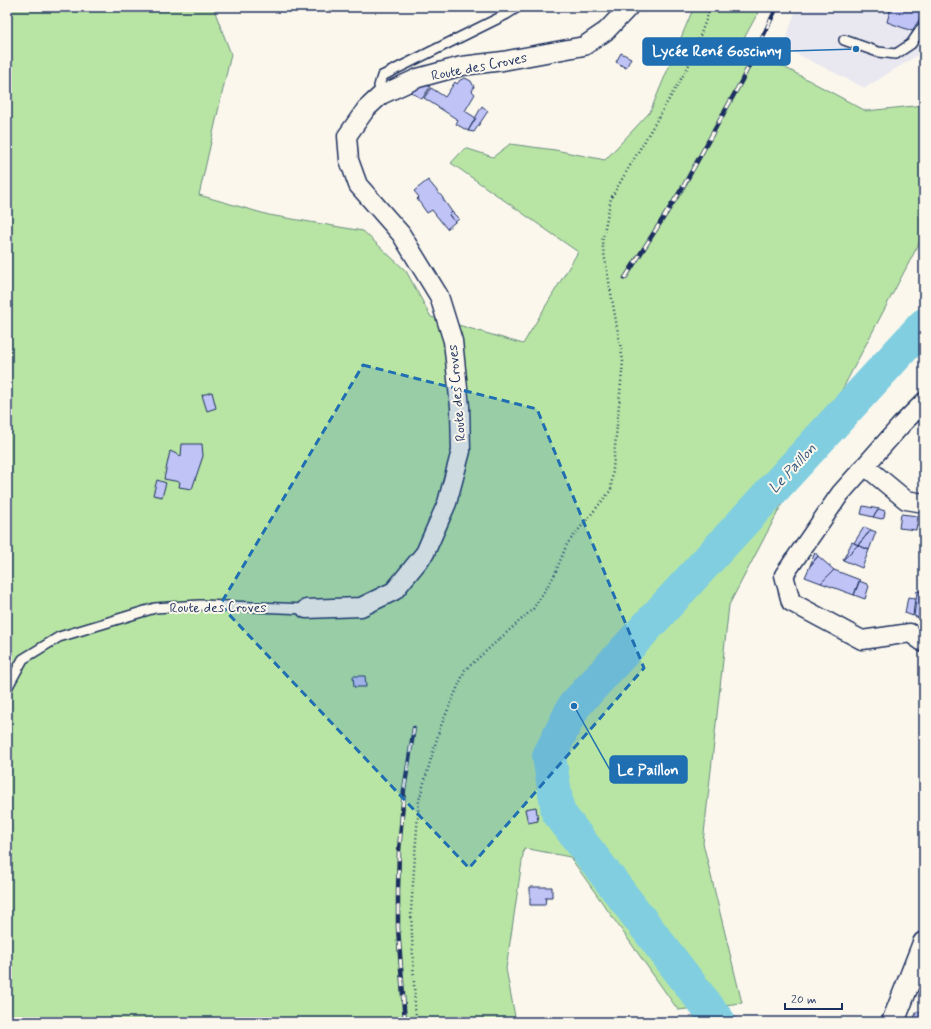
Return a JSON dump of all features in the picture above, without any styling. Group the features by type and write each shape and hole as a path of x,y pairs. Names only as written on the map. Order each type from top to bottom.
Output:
{"street":[{"name":"Route des Croves","path":"306,609 361,607 394,590 424,553 447,503 461,451 460,407 453,341 439,296 401,234 358,185 349,160 347,136 366,109 381,95 418,78 462,66 502,61 584,46 606,31 628,7"},
{"path":"924,402 902,424 840,494 784,575 790,602 862,640 910,633 924,643"},
{"path":"865,466 906,500 924,503"},
{"path":"893,1022 924,943"}],"lane":[{"path":"381,95 379,86 382,76 507,14 518,7"},
{"path":"844,40 878,52 896,54 911,44 924,25"},
{"name":"Route des Croves","path":"7,688 23,659 59,636 155,608 200,605 306,609"}],"path":[{"path":"417,1022 415,1008 411,911 419,800 440,728 465,670 533,609 554,576 567,544 611,490 623,361 602,242 606,220 611,198 688,67 711,7"}],"highlighted area":[{"path":"363,365 537,409 644,668 469,868 220,605"}],"shaded area":[{"path":"797,7 924,7 924,51 865,88 783,47"}],"green space":[{"path":"7,7 213,7 231,54 199,195 269,215 363,231 406,271 431,317 523,344 578,252 451,163 465,148 493,157 510,144 555,150 605,160 650,112 693,9 691,7 761,7 741,44 866,111 924,105 924,234 729,605 703,843 742,1003 678,1010 570,857 524,848 506,969 516,1022 7,1022"}],"building":[{"path":"891,7 924,7 924,12 912,31 887,22"},
{"path":"621,53 631,58 626,68 616,62"},
{"path":"465,78 471,81 474,87 472,91 475,94 465,111 476,118 468,131 456,124 458,120 424,98 431,88 445,97 455,82 457,84 460,80"},
{"path":"419,80 430,87 422,99 411,92"},
{"path":"482,106 488,111 474,132 468,131"},
{"path":"428,180 452,212 449,215 455,222 447,229 432,210 427,213 417,199 419,197 414,191"},
{"path":"452,212 459,219 455,222 449,215"},
{"path":"212,392 216,408 207,411 202,395"},
{"path":"182,444 202,444 203,456 192,489 179,487 180,482 164,479 170,451 181,456"},
{"path":"157,480 166,483 162,497 153,495"},
{"path":"863,506 879,509 873,517 861,514"},
{"path":"879,509 885,511 882,519 873,517"},
{"path":"901,514 918,516 916,530 899,528"},
{"path":"864,527 871,530 858,545 854,543"},
{"path":"871,530 876,532 869,550 858,545"},
{"path":"852,542 858,545 843,560"},
{"path":"858,545 869,550 862,568 843,560"},
{"path":"815,552 818,556 810,566"},
{"path":"818,556 834,570 821,583 805,577 810,566"},
{"path":"834,570 860,580 854,595 821,583"},
{"path":"859,581 869,586 865,599 854,595"},
{"path":"917,591 924,592 924,620 914,616"},
{"path":"908,597 915,598 913,616 905,613"},
{"path":"353,676 365,676 366,687 354,687"},
{"path":"536,807 538,821 528,823 525,809"},
{"path":"530,887 552,887 552,897 546,897 545,905 530,905"},
{"path":"917,1011 924,1015 924,1022 912,1022"}],"waterway":[{"name":"Le Paillon","path":"719,1022 558,812 549,756 574,706 924,325"}],"railway":[{"path":"625,278 683,187 742,80 777,7"},
{"path":"405,1022 398,928 399,851 404,790 414,728"}],"place":[{"name":"Lycée René Goscinny","path":"856,49"},
{"name":"Le Paillon","path":"574,706"}]}
